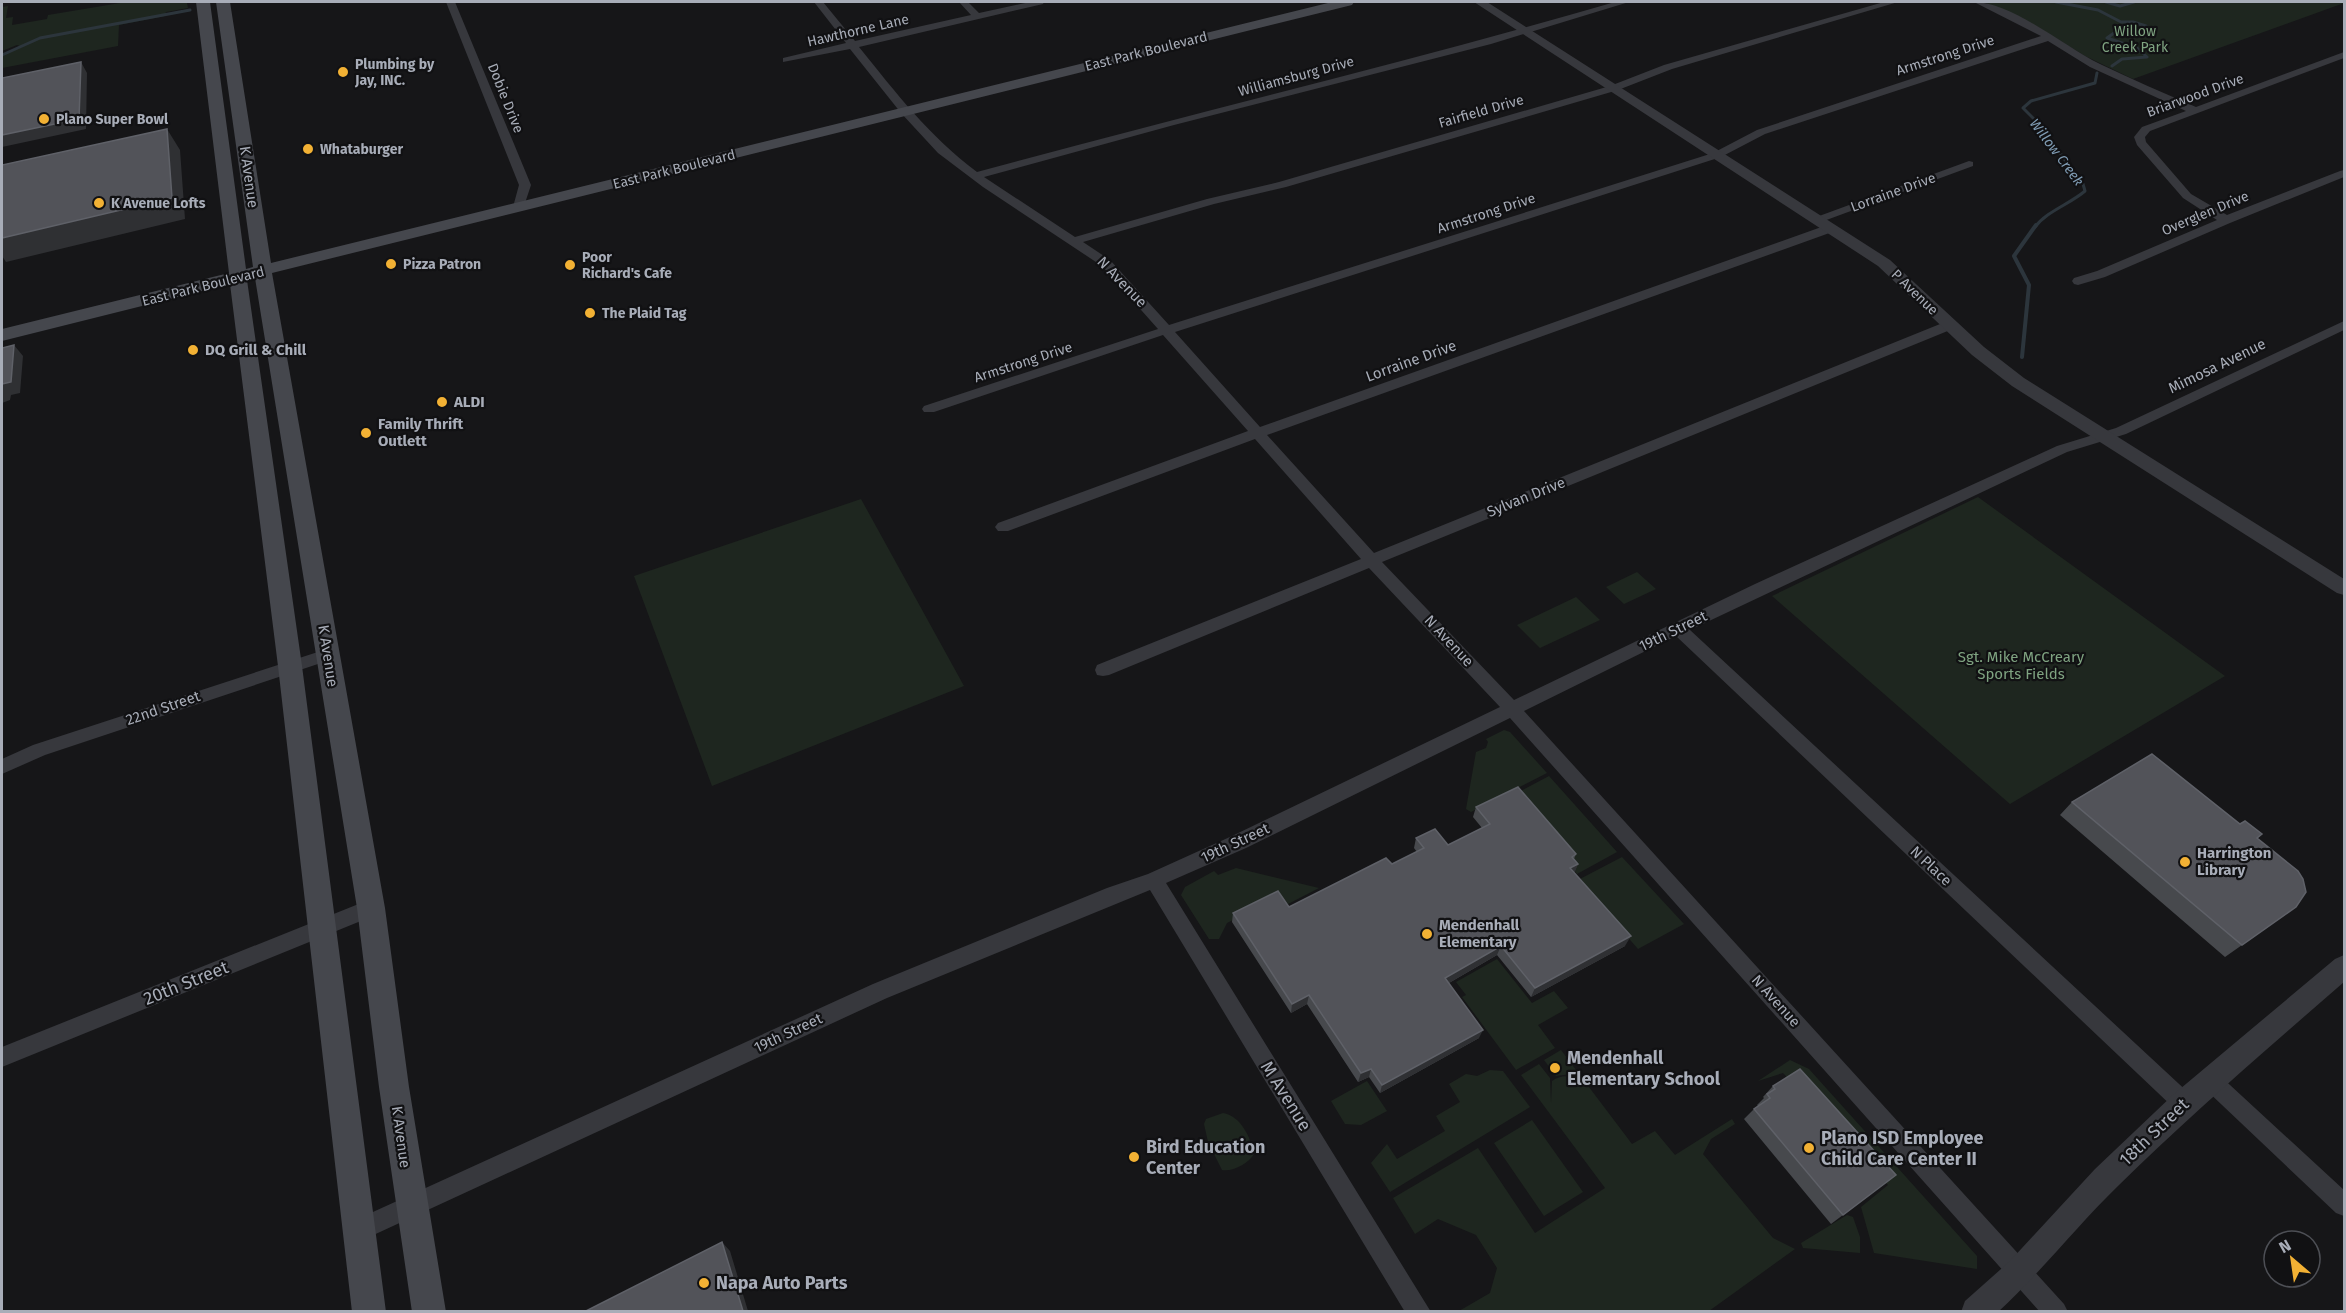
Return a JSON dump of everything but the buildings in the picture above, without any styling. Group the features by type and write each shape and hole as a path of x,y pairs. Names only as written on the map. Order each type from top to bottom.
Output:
{"main road":[{"name":"K Avenue","path":"203,2 290,666 369,1311"},
{"name":"East Park Boulevard","path":"2,322 80,309 263,265 1316,2"},
{"name":"East Park Boulevard","path":"903,107 1347,2"},
{"name":"K Avenue","path":"224,8 263,265 371,908 411,1204 429,1311"},
{"path":"206,17 224,8"},
{"path":"210,69 232,64"},
{"path":"220,137 243,132"},
{"name":"East Park Boulevard","path":"2,335 80,309"},
{"path":"259,433 290,423"},
{"path":"270,518 304,508"}],"street":[{"name":"Dobie Drive","path":"450,2 525,185 522,201"},
{"name":"N Avenue","path":"818,2 903,107 942,151 975,176 1106,263 1371,560 1513,710 2056,1311"},
{"path":"963,2 978,17"},
{"name":"Hawthorne Lane","path":"787,60 1040,2"},
{"name":"P Avenue","path":"1480,2 1884,263 1950,325 2018,382 2344,588"},
{"name":"Williamsburg Drive","path":"975,176 1624,2"},
{"name":"Fairfield Drive","path":"1074,241 1210,201 1282,185 1614,88 1668,67 1893,2"},
{"path":"1978,2 2049,37 2094,64 2194,111"},
{"name":"Armstrong Drive","path":"928,409 1167,330 1717,155 1761,132 2049,37"},
{"name":"Briarwood Drive","path":"2226,220 2187,196 2153,160 2139,137 2146,129 2305,72 2344,55"},
{"name":"Lorraine Drive","path":"1004,527 1824,224 1969,164"},
{"name":"Overglen Drive","path":"2078,280 2101,273 2344,173"},
{"name":"Sylvan Drive","path":"1103,670 1950,325"},
{"name":"Mimosa Avenue","path":"2102,436 2121,431 2344,325"},
{"name":"19th Street","path":"359,1230 411,1204 880,992 1104,898 1154,880 1513,710 1678,628 2062,448 2102,436"},
{"name":"N Place","path":"1678,628 2184,1103"},
{"name":"22nd Street","path":"2,767 39,750 327,655"},
{"name":"M Avenue","path":"1154,880 1419,1311"},
{"name":"20th Street","path":"2,1057 371,908"},
{"name":"18th Street","path":"1976,1311 2020,1271 2105,1179 2184,1103 2344,967"},
{"path":"2210,1080 2344,1205"}],"green space":[{"path":"126,2 187,3 188,8 166,12 165,16 119,25 118,46 2,68 2,55 22,47 17,45 2,51 2,7 8,6 6,18 13,17 12,25 47,19 48,15"},
{"name":"Willow Creek Park","path":"1984,2 2344,3 2133,79 2085,56 2038,27"},
{"name":"Sgt. Mike McCreary Sports Fields","path":"1978,497 2225,676 2010,804 1772,596"},
{"path":"861,499 964,686 712,786 634,576"},
{"path":"1637,572 1656,589 1624,604 1606,587"},
{"path":"1576,597 1600,620 1540,648 1517,625"},
{"path":"1504,730 1510,732 1547,773 1471,812 1466,809 1476,752 1486,748 1488,742 1486,739"},
{"path":"1549,776 1617,852 1577,874 1515,794"},
{"path":"1622,857 1684,924 1638,949 1578,880"},
{"path":"1236,868 1319,888 1288,904 1281,895 1227,923 1219,939 1209,939 1181,895 1185,887 1214,871 1218,875"},
{"path":"1497,959 1532,1003 1554,991 1568,1008 1538,1025 1555,1048 1516,1070 1462,997 1466,995 1456,982"},
{"path":"1561,1050 1632,1144 1655,1131 1675,1155 1732,1119 1735,1124 1711,1139 1703,1154 1773,1238 1795,1249 1709,1311 1459,1311 1490,1293 1497,1268 1476,1235 1438,1219 1415,1234 1393,1198 1478,1148 1535,1233 1605,1188 1521,1075 1539,1064 1550,1078 1551,1103 1552,1081 1568,1076 1584,1083 1572,1075 1556,1076 1544,1060"},
{"path":"1790,1060 1809,1069 1977,1256 1977,1269 1874,1253 1861,1207 1888,1185 1783,1073 1758,1081"},
{"path":"1490,1070 1503,1071 1530,1107 1390,1192 1371,1163 1387,1144 1397,1159 1445,1131 1436,1116 1460,1102 1449,1084 1466,1074 1477,1076"},
{"path":"1367,1081 1387,1111 1361,1125 1345,1124 1331,1101"},
{"path":"1223,1113 1240,1123 1248,1135 1254,1154 1248,1161 1231,1170 1222,1170 1208,1142 1204,1124 1206,1119"},
{"path":"1532,1120 1583,1192 1544,1216 1494,1143"},
{"path":"1847,1215 1853,1217 1860,1237 1860,1253 1803,1248 1801,1243"}],"waterway":[{"name":"Willow Creek","path":"2056,2 2098,10 2121,22 2133,22 2146,26 2152,32 2148,35 2114,33 2107,38 2137,48 2147,57 2122,59 2112,66"},
{"name":"Willow Creek","path":"2106,2 2120,6 2134,2"},
{"path":"2,55 40,38 190,10"},
{"name":"Willow Creek","path":"2035,227 2046,216 2085,191 2083,184 2036,121 2023,108 2031,101 2095,83 2097,73"},
{"name":"Willow Creek","path":"2022,357 2029,285 2014,256 2036,225"}],"place":[{"name":"Plumbing by Jay, INC.","path":"343,72"},
{"name":"Plano Super Bowl","path":"44,119"},
{"name":"Whataburger","path":"308,149"},
{"name":"K Avenue Lofts","path":"99,203"},
{"name":"Pizza Patron","path":"391,264"},
{"name":"Poor Richard's Cafe","path":"570,265"},
{"name":"The Plaid Tag","path":"590,313"},
{"name":"DQ Grill & Chill","path":"193,350"},
{"name":"ALDI","path":"442,402"},
{"name":"Family Thrift Outlett","path":"366,433"},
{"name":"Harrington Library","path":"2185,862"},
{"name":"Mendenhall Elementary","path":"1427,934"},
{"name":"Mendenhall Elementary School","path":"1555,1068"},
{"name":"Plano ISD Employee Child Care Center II","path":"1809,1148"},
{"name":"Bird Education Center","path":"1134,1157"},
{"name":"Napa Auto Parts","path":"704,1283"}]}
